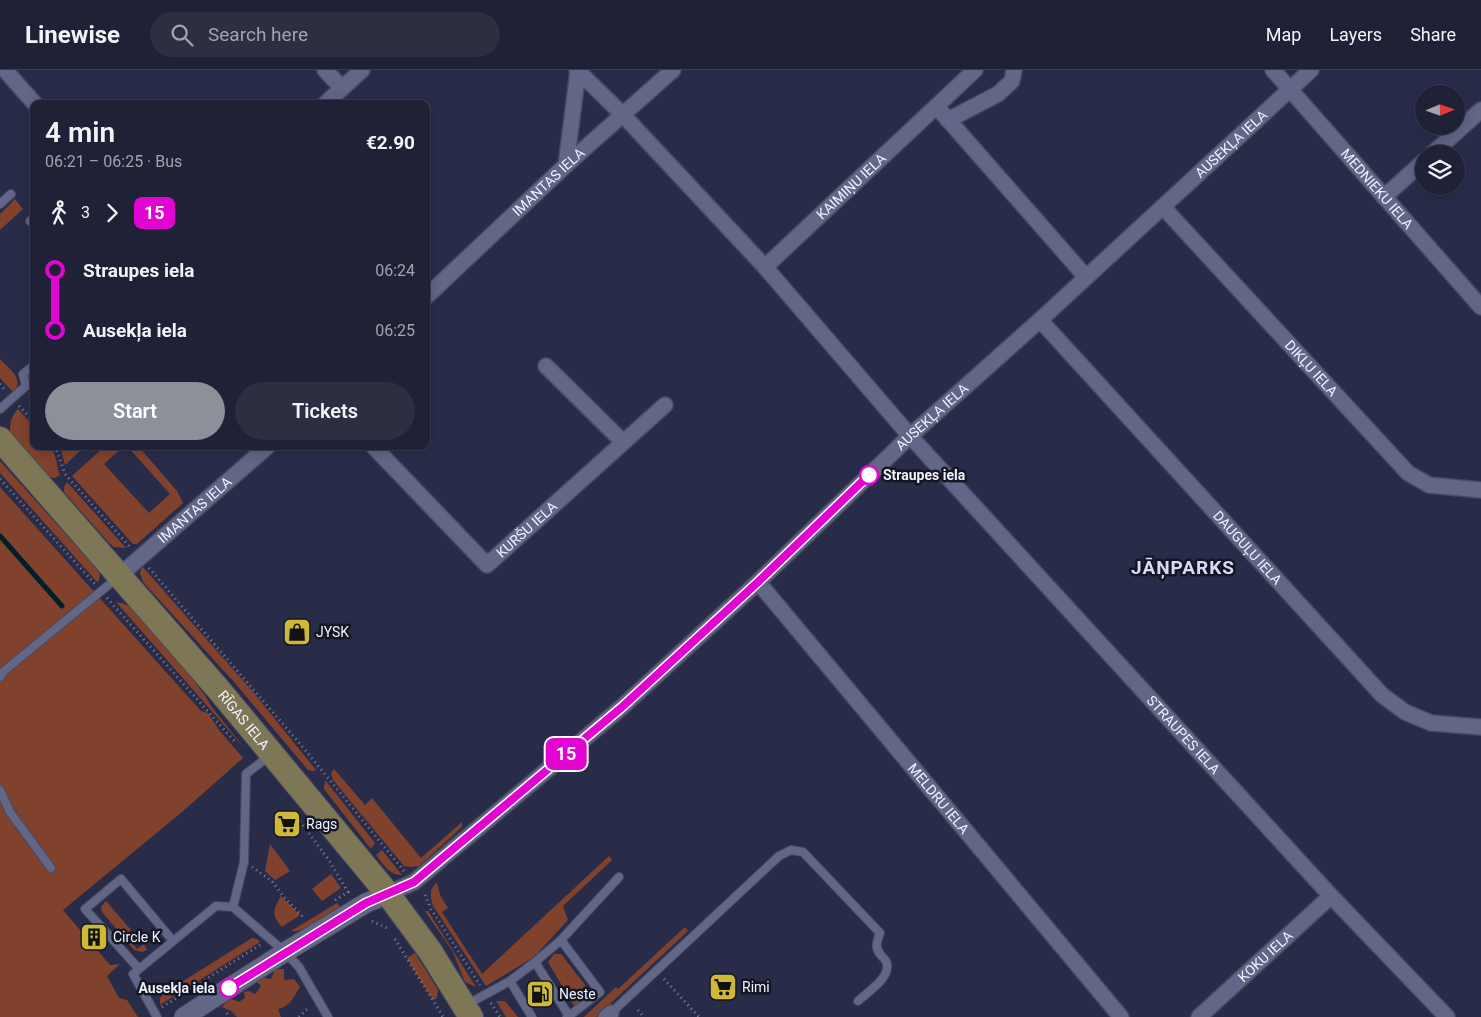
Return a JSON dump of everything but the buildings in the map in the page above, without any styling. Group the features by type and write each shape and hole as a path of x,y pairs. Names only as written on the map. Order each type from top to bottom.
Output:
{"main road":[{"name":"RĪGAS IELA","path":"0,439 120,575 272,753 388,894 430,951 468,1011"}],"street":[{"path":"6,70 32,100"},
{"path":"325,70 342,88"},
{"path":"329,100 362,70"},
{"path":"566,165 578,70"},
{"name":"STRAUPES IELA","path":"578,70 765,267 910,436 1331,896 1447,1017"},
{"name":"IMANTAS IELA","path":"430,294 566,165 673,70"},
{"name":"KAIMIŅU IELA","path":"765,267 937,107 974,70"},
{"path":"948,120 998,94 1012,81 1014,70"},
{"name":"MEDNIEKU IELA","path":"1273,70 1481,307"},
{"name":"AUSEKĻA IELA","path":"184,1017 366,903 414,882 481,826 622,707 758,582 910,436 1040,320 1311,70"},
{"path":"937,107 1086,277"},
{"path":"1442,145 1481,110"},
{"path":"1384,197 1415,169"},
{"name":"DIKĻU IELA","path":"1163,207 1408,473 1429,485 1481,490"},
{"name":"DAUGUĻU IELA","path":"1040,320 1382,695 1405,712 1431,722 1481,727"},
{"path":"546,366 623,442"},
{"name":"KURŠU IELA","path":"376,450 487,565 665,405"},
{"name":"IMANTAS IELA","path":"120,575 263,450"},
{"name":"MELDRU IELA","path":"758,582 1121,1017"},
{"name":"KOKU IELA","path":"1199,1017 1331,896"}],"lane":[{"path":"0,204 11,194"},
{"path":"0,409 30,387 23,374 30,368"},
{"path":"0,677 4,671 120,575"},
{"path":"233,907 244,862 246,774 272,753"},
{"path":"0,790 10,812 51,868"},
{"path":"609,1015 779,856 790,850 803,852 880,933 877,951 886,961 886,972 881,981 858,1001"},
{"path":"468,1011 535,962 561,940 619,877"},
{"path":"139,969 85,909 121,879 172,941"},
{"path":"158,1013 133,974 216,906 233,907 285,952 299,967 328,1017"},
{"path":"535,962 568,1016 600,992 561,940"},
{"path":"510,981 532,1017"}],"path":[{"path":"23,410 30,418"},
{"path":"56,450 65,474 128,544"},
{"path":"0,479 95,585"},
{"path":"145,564 306,751 406,873"},
{"path":"113,605 240,748"},
{"path":"295,814 328,858 348,892"},
{"path":"244,862 272,881 305,918"},
{"path":"425,895 431,909 480,986"},
{"path":"372,922 389,928 443,1017"},
{"path":"158,1013 257,947"},
{"path":"657,971 699,1017"},
{"path":"493,1005 500,1017"},
{"path":"638,1010 644,1017"},
{"path":"227,1013 230,1017"}],"shaded area":[{"path":"15,199 23,209 0,230 0,214"},
{"path":"0,359 17,378 17,387 14,393 0,378"},
{"path":"18,409 30,422 30,450 52,450 60,475 55,478 49,477 10,432 11,420"},
{"path":"61,450 81,450 65,465"},
{"path":"101,450 120,450 104,464 149,513 170,494 131,450 141,450 177,491 183,503 137,544 133,544 72,476"},
{"path":"0,461 98,570 100,575 98,583 0,473"},
{"path":"67,482 126,548 114,547 109,543 64,492"},
{"path":"0,487 201,711 208,713 219,730 243,758 182,812 63,910 110,965 120,964 107,976 119,998 127,1000 138,1017 0,1017"},
{"path":"142,566 253,692 316,770 308,770 234,682 143,582 140,573"},
{"path":"116,602 125,604 135,610 179,661 245,749"},
{"path":"334,769 365,805 372,798 421,858 462,822 462,827 419,866 404,866 333,780 331,773"},
{"path":"325,780 375,843 371,849 324,789"},
{"path":"270,844 290,871 275,880 265,871"},
{"path":"382,850 402,875 397,875 390,871 376,855"},
{"path":"609,856 612,860 563,906 568,920 534,957 486,986 433,906 431,891 437,883 440,895 448,908 442,912 482,974"},
{"path":"331,874 341,888 322,901 312,889"},
{"path":"281,896 300,915 282,927 276,919 274,912"},
{"path":"106,901 131,930 126,935 137,949 144,944 147,950 142,952 134,950 102,912 101,907"},
{"path":"337,903 340,907 316,922 302,929 291,931"},
{"path":"425,911 428,911 476,987 465,982 453,952"},
{"path":"685,927 688,931 596,1017 584,1017 616,987 618,989"},
{"path":"252,938 260,942 160,1005 160,998 164,993"},
{"path":"415,953 438,990 437,998 433,1000 407,958"},
{"path":"554,954 561,954 589,990 588,997 574,1006 548,962"},
{"path":"275,969 284,969 284,980 294,979 300,987 289,1004 278,1009 281,1017 237,1017 231,1011 222,1007 229,998 239,1002 245,998 244,992 249,991 255,994 261,986 256,981 262,978 271,979"},
{"path":"496,1001 505,1001 518,1017 506,1017"}],"waterway":[{"path":"0,536 62,606"}],"bus line":[{"name":"15","path":"229,988 366,903 414,882 622,707 758,582 869,475"}],"place":[{"name":"Straupes iela","path":"869,475"},
{"name":"JYSK","path":"297,632"},
{"name":"Rags","path":"287,824"},
{"name":"Circle K","path":"94,937"},
{"name":"Rimi","path":"723,987"},
{"name":"Ausekļa iela","path":"229,988"},
{"name":"Neste","path":"540,994"}],"district":[{"name":"JĀŅPARKS","path":"1183,567"}]}
